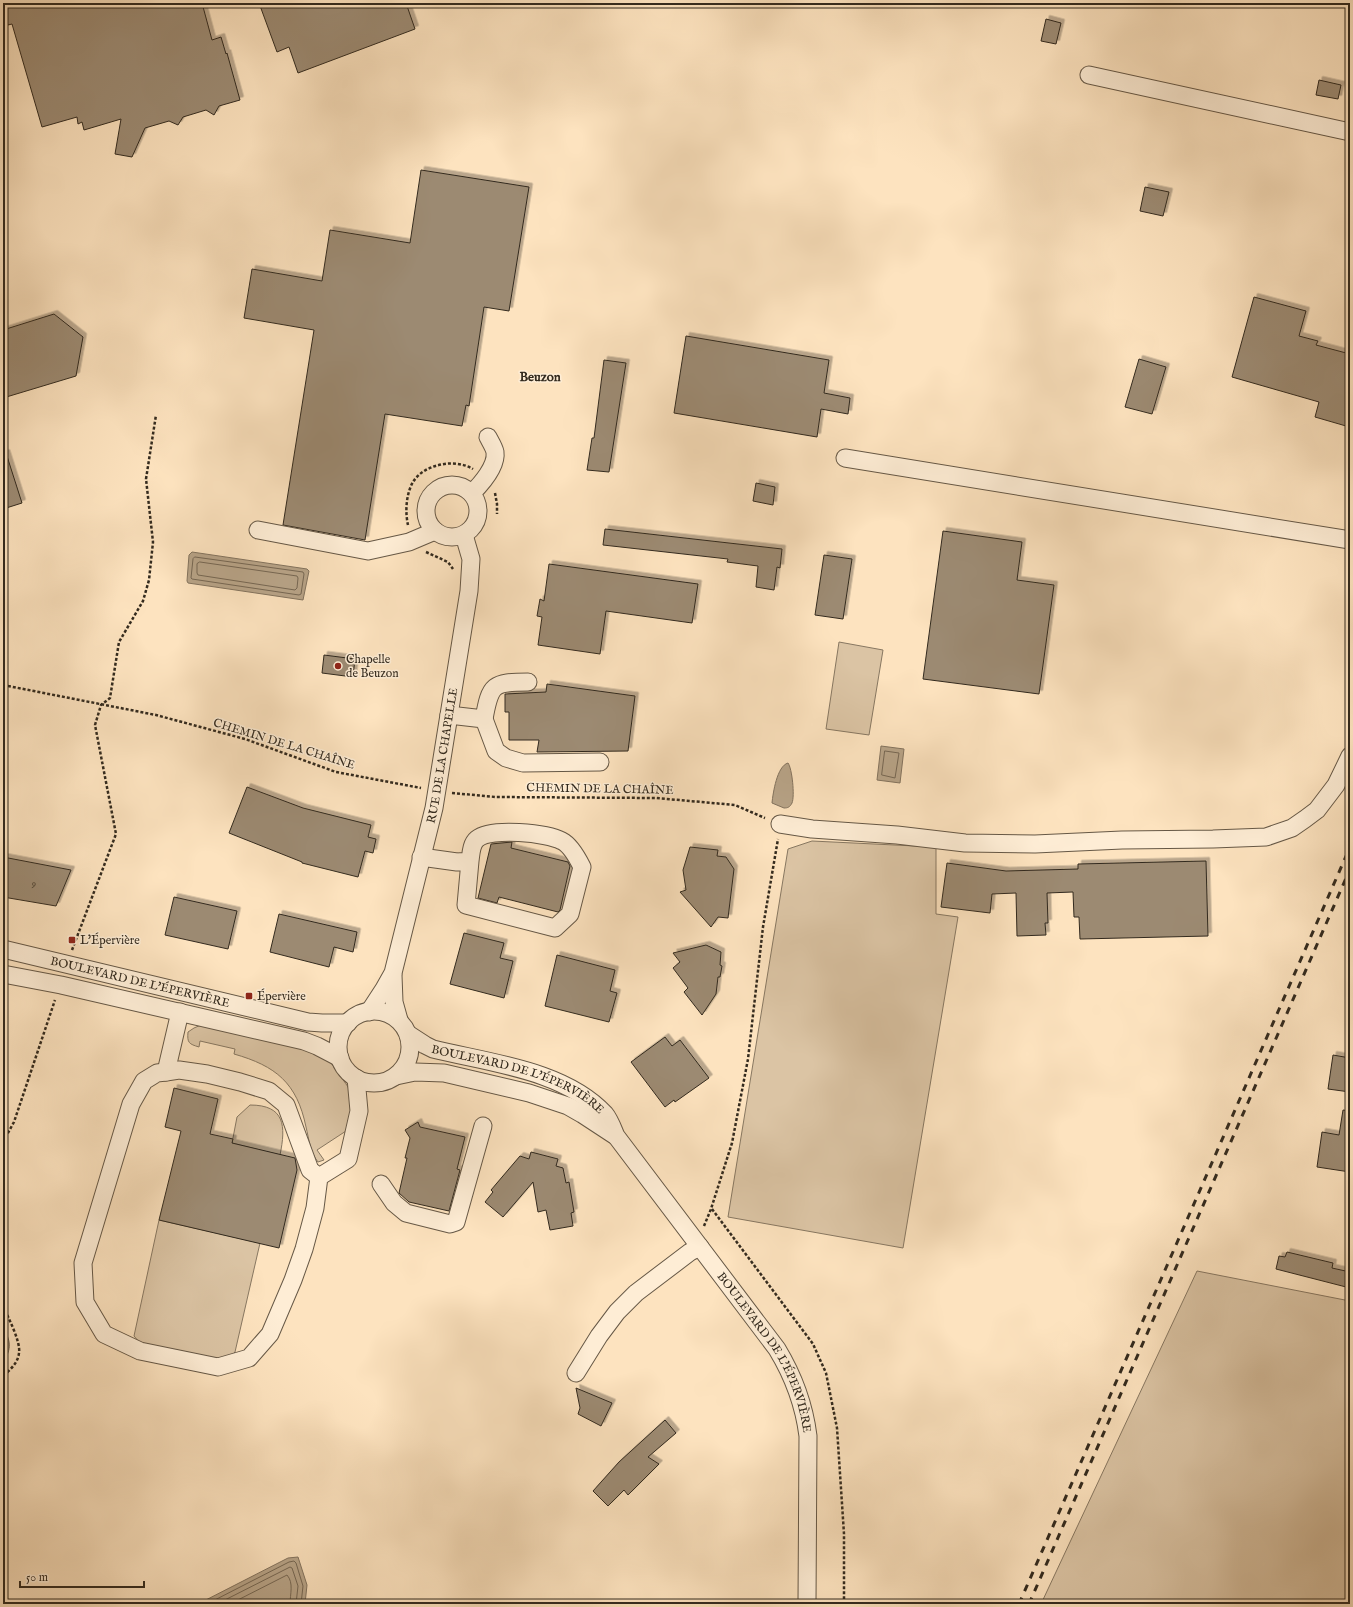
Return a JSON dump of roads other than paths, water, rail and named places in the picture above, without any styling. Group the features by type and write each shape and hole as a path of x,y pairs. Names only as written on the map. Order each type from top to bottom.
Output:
{"street":[{"path":"1090,75 1350,132"},
{"path":"472,494 486,479 492,466 495,452 488,437"},
{"path":"845,458 1350,540"},
{"path":"453,485 465,488 472,494 478,504 478,516 473,528 464,535 458,537 443,536 435,531 429,524 426,512 427,503 433,493 444,486 453,485"},
{"path":"258,530 368,551 395,546 435,531"},
{"name":"RUE DE LA CHAPELLE","path":"403,1027 393,996 393,973 421,857 427,787 449,715 472,567 470,552 464,535"},
{"path":"528,682 508,682 499,684 492,690 487,701 484,719 496,751 506,758 523,763 600,762"},
{"path":"449,715 484,719"},
{"path":"780,824 812,829 898,835 965,843 1035,844 1122,840 1266,837 1292,828 1317,810 1336,785 1350,756"},
{"path":"500,832 546,835 563,841 582,867 570,914 555,928 466,905 470,862 472,848 477,839 485,835 500,832"},
{"path":"421,857 457,862 470,862"},
{"name":"BOULEVARD DE L'ÉPERVIÈRE","path":"3,949 308,1022 348,1023"},
{"name":"RUE DE LA CHAPELLE","path":"369,1012 393,973"},
{"name":"BOULEVARD DE L'ÉPERVIÈRE","path":"3,974 61,985 304,1041 340,1058"},
{"path":"166,1072 180,1012"},
{"path":"319,1177 348,1159 359,1111 365,1101 388,1079 404,1067 409,1057 410,1045 403,1027 384,1012 369,1012 357,1015 342,1030 338,1049 340,1058 346,1070 356,1078 368,1083 388,1079"},
{"name":"BOULEVARD DE L'ÉPERVIÈRE","path":"403,1027 425,1045 433,1049 534,1073 567,1086 584,1097 606,1115 616,1136 777,1349 790,1370 806,1416 809,1450 807,1604"},
{"path":"180,1070 207,1074 269,1091 286,1105 310,1170 319,1177 315,1208 304,1249 293,1280 270,1334 249,1358 218,1367 140,1351 104,1334 86,1302 83,1263 131,1104 144,1081 157,1073 180,1070"},
{"name":"BOULEVARD DE L'ÉPERVIÈRE","path":"388,1079 415,1072 444,1073 529,1093 568,1106 593,1120 616,1136"},
{"path":"356,1078 359,1111"},
{"path":"380,1184 394,1203 406,1214 450,1224 456,1222 483,1126"},
{"path":"576,1373 599,1336 622,1307 636,1293 690,1252 697,1243"}],"water":[{"path":"192,552 307,569 309,571 303,600 188,583 189,555"},
{"path":"881,746 904,749 900,783 877,780"},
{"path":"788,763 792,776 793,799 790,806 784,808 772,803 778,774 784,765"},
{"path":"3,1326 8,1337 9,1349 3,1363"},
{"path":"298,1557 307,1585 305,1604 198,1604 288,1558"}],"railway":[{"path":"1019,1604 1350,847"},
{"path":"1029,1604 1350,869"}],"place":[{"name":"Chapelle de Beuzon","path":"338,666"},
{"name":"L'Épervière","path":"72,940"},
{"name":"Épervière","path":"249,996"}],"district":[{"name":"Beuzon","path":"540,377"}]}
